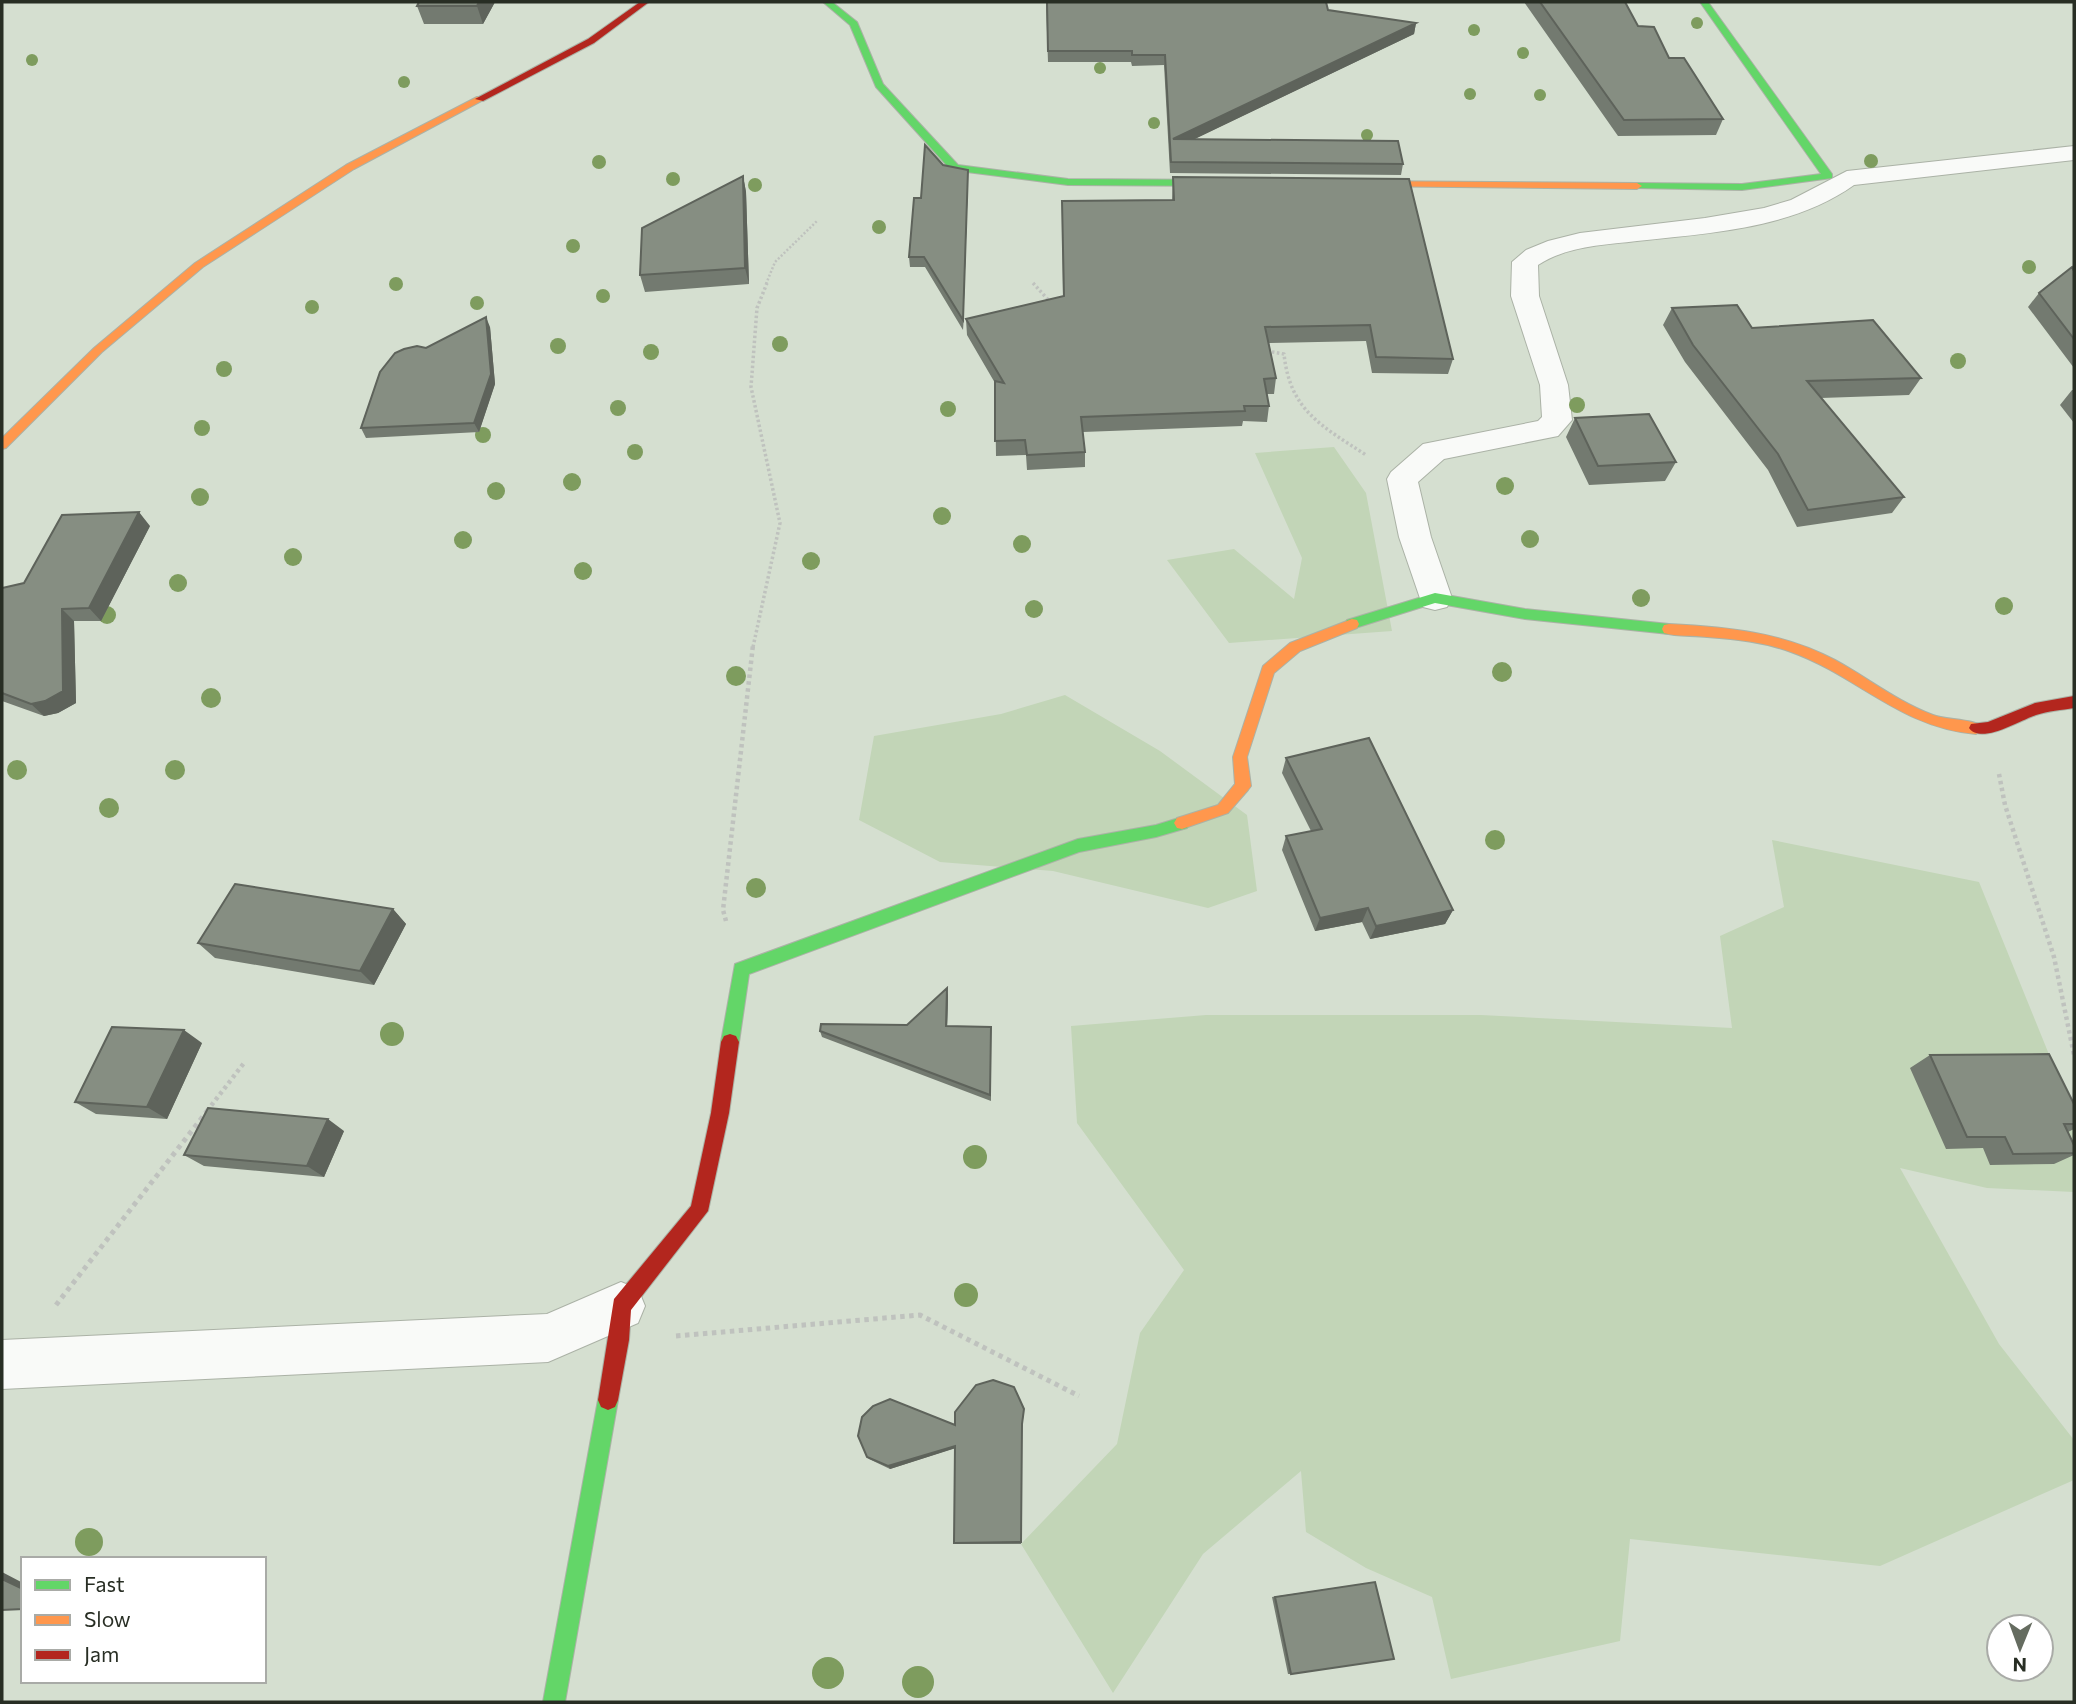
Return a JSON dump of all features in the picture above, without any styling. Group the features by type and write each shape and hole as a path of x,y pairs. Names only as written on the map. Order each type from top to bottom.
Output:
{"street":[{"path":"2,445 98,350 199,265 350,167 591,41 645,2"},
{"path":"827,2 854,24 878,85 955,168 1068,182 1247,183"},
{"path":"1343,184 1742,187 1828,176 1704,2"},
{"path":"1435,598 1415,537 1402,479 1434,452 1547,429 1557,420 1554,385 1525,296 1525,262 1547,249 1571,242 1718,223 1783,210 1822,196 1847,177 2074,153"},
{"path":"554,1702 620,1323 699,1211 720,1112 741,969 1078,846 1156,831 1223,809 1242,786 1240,757 1268,670 1294,647 1435,598 1525,614 1616,625 1753,635 1811,654 1923,718 1959,729 1989,728 2035,709 2074,702"},
{"path":"5,1365 548,1338 620,1323"}],"path":[{"path":"741,969 723,910 750,661 780,523 751,387 757,309 775,262 817,222"},
{"path":"1032,284 1061,314"},
{"path":"1257,350 1284,354 1284,373 1303,413 1402,479"},
{"path":"1989,728 2006,805 2054,957 2074,1055"},
{"path":"5,1365 244,1063"},
{"path":"620,1323 920,1315 1079,1396"}],"green space":[{"path":"1334,447 1366,493 1392,631 1229,643 1167,560 1234,549 1294,599 1302,558 1255,453"},
{"path":"1065,695 1160,751 1247,815 1257,891 1208,908 1053,871 940,862 859,820 874,736 1001,714"},
{"path":"1772,840 1979,882 2074,1116 2074,1192 1987,1188 1900,1168 1999,1344 2074,1440 2074,1480 1880,1566 1630,1539 1620,1641 1451,1679 1432,1597 1366,1568 1306,1532 1301,1471 1203,1554 1113,1693 1021,1544 1117,1444 1140,1333 1184,1270 1077,1123 1071,1026 1206,1015 1481,1015 1732,1028 1720,936 1784,907"}],"building":[{"path":"419,2 479,2 477,6 417,6"},
{"path":"1047,2 1326,2 1328,10 1416,23 1173,139 1398,141 1403,164 1171,162 1165,55 1132,55 1132,51 1048,51"},
{"path":"1540,2 1625,2 1638,26 1654,27 1669,58 1684,58 1723,119 1624,120"},
{"path":"925,145 943,165 968,170 963,320 924,257 909,257 914,198 921,198"},
{"path":"743,176 745,268 640,275 642,228"},
{"path":"1173,177 1409,179 1453,359 1376,357 1370,325 1265,327 1276,378 1264,379 1269,406 1244,406 1245,411 1081,417 1085,452 1027,455 1025,440 995,441 995,381 1004,383 966,319 1064,296 1062,201 1174,200"},
{"path":"2072,267 2074,271 2074,339 2039,293"},
{"path":"1737,305 1752,328 1873,320 1921,378 1807,381 1904,497 1808,510 1778,454 1693,345 1672,308"},
{"path":"486,317 491,374 474,423 361,428 380,372 395,353 417,346 426,348"},
{"path":"1649,414 1676,462 1598,466 1575,418"},
{"path":"139,512 89,608 62,609 63,691 45,701 31,704 2,693 2,588 24,583 62,515"},
{"path":"1369,738 1453,910 1376,926 1368,908 1320,918 1286,836 1322,829 1286,758"},
{"path":"235,884 393,909 360,971 198,943"},
{"path":"947,988 946,1026 991,1027 990,1095 820,1031 821,1024 907,1025"},
{"path":"112,1027 184,1030 147,1107 75,1102"},
{"path":"2049,1054 2074,1104 2074,1124 2064,1124 2074,1145 2074,1153 2013,1154 2005,1137 1967,1137 1930,1055"},
{"path":"208,1108 328,1119 307,1166 184,1155"},
{"path":"993,1380 1014,1387 1024,1409 1021,1542 954,1543 955,1446 888,1466 867,1457 858,1436 862,1417 873,1406 890,1399 955,1425 955,1412 976,1385"},
{"path":"2,1579 21,1588 21,1609 2,1610"},
{"path":"1375,1582 1394,1659 1291,1674 1275,1597"}],"traffic: fast":[{"path":"827,2 854,24 879,85 955,168 1068,182 1225,183"},
{"path":"1637,186 1742,187 1828,176 1704,2"},
{"path":"1352,624 1435,598 1525,614 1669,629"},
{"path":"730,1042 741,969 1078,846 1156,831 1182,823"},
{"path":"554,1702 608,1400"}],"traffic: slow":[{"path":"2,445 98,350 199,265 350,167 480,99"},
{"path":"1359,184 1637,186"},
{"path":"1182,823 1223,809 1243,786 1240,757 1268,670 1295,647 1352,624"},
{"path":"1669,629 1742,635 1794,647 1831,664 1911,712 1932,721 1976,728"}],"traffic: jam":[{"path":"480,99 591,41 645,2"},
{"path":"1976,728 1989,728 2035,709 2074,702"},
{"path":"608,1400 619,1340 621,1306 699,1211 720,1113 730,1042"}]}
